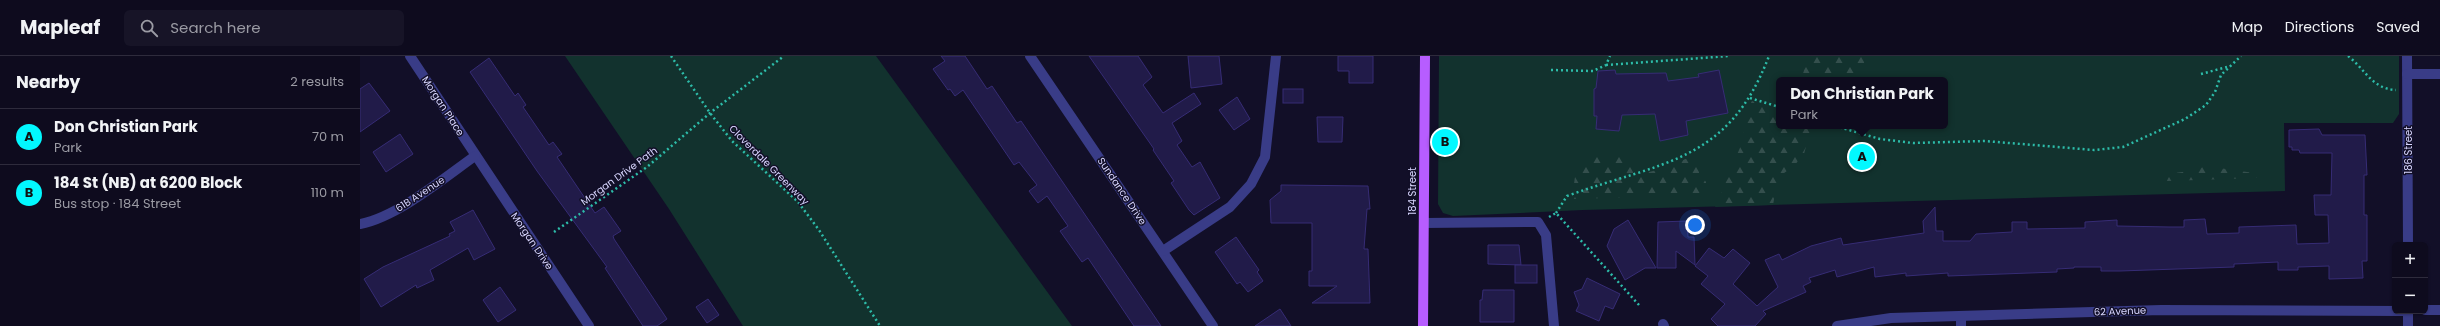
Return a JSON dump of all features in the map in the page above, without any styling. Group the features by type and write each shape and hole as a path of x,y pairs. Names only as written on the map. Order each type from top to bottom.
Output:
{"main road":[{"name":"184 Street","path":"1424,326 1425,56"}],"street":[{"name":"Morgan Place","path":"410,56 475,156"},
{"name":"Sundance Drive","path":"1030,56 1213,326"},
{"path":"1163,251 1230,207 1251,184 1265,157 1276,56"},
{"name":"186 Street","path":"2407,56 2408,242"},
{"path":"2407,74 2440,74"},
{"name":"61B Avenue","path":"360,224 381,218 396,210 475,156"},
{"name":"Morgan Drive","path":"475,156 589,326"},
{"path":"1424,224 1538,222 1546,234 1554,326"},
{"name":"62 Avenue","path":"1837,326 1891,318 1961,321 2161,310 2392,311"},
{"path":"2428,310 2440,310"},
{"path":"2408,314 2408,326"}],"path":[{"name":"Cloverdale Greenway","path":"671,56 710,113 740,150 798,202 820,230 880,326"},
{"name":"Morgan Drive Path","path":"554,232 647,167 710,113 784,56"},
{"path":"1606,65 1610,56"},
{"path":"1551,70 1593,71 1606,65 1729,56"},
{"path":"1538,222 1556,213 1567,196 1674,160 1698,149 1718,136 1737,117 1750,98 1769,56"},
{"path":"1845,129 1880,139 1914,143 1985,141 2094,150 2123,147 2167,128 2206,104 2228,67 2241,56"},
{"path":"2348,56 2356,62 2376,85 2399,90"},
{"path":"2201,74 2228,67"},
{"path":"1750,98 1776,106"},
{"path":"1556,213 1639,305"}],"green space":[{"path":"565,56 876,56 1072,326 743,326 669,209"},
{"path":"1439,56 2399,56 2399,114 2393,123 2284,123 2285,191 1583,210 1453,216 1443,213 1438,204"},
{"path":"1807,56 1865,56 1862,77 1800,77 1803,74"},
{"path":"1752,101 1775,109 1776,108 1776,129 1818,129 1808,139 1804,154 1793,167 1778,177 1773,205 1715,207 1742,143 1747,110"},
{"path":"1602,153 1630,158 1649,172 1665,168 1699,153 1699,173 1706,182 1706,192 1709,195 1572,199 1576,169"},
{"path":"2205,166 2254,173 2257,178 2167,181 2168,174 2196,170"}],"building":[{"path":"941,56 965,56 987,89 992,86 1017,123 1021,121 1161,326 1134,326 1088,258 1082,262 1060,231 1068,226 1047,196 1038,203 1029,191 1037,185 1019,162 1014,165 963,90 955,96 950,89 948,90 933,69 945,61"},
{"path":"1089,56 1138,56 1152,77 1143,85 1163,113 1194,93 1201,104 1172,123 1182,141 1177,145 1192,167 1200,162 1220,198 1194,215 1189,210 1171,183 1174,181 1153,150 1154,149"},
{"path":"1188,56 1219,56 1222,84 1191,88"},
{"path":"1338,56 1373,56 1373,83 1349,83 1349,71 1338,71"},
{"path":"489,58 515,96 518,93 526,105 523,107 549,145 553,142 562,154 557,157 595,213 604,207 621,231 613,236 614,239 667,319 657,326 643,326 605,268 607,267 537,171 470,72"},
{"path":"1615,70 1616,74 1666,73 1668,81 1699,77 1698,74 1719,70 1728,113 1686,121 1688,135 1660,141 1655,114 1622,115 1619,131 1596,129 1597,116 1594,116 1594,89 1596,88 1598,71"},
{"path":"369,83 390,111 360,132 360,89"},
{"path":"1283,89 1303,89 1303,103 1283,103"},
{"path":"1237,97 1250,119 1234,130 1219,110"},
{"path":"1317,117 1343,117 1342,142 1318,142"},
{"path":"2319,129 2322,135 2365,135 2367,175 2364,175 2364,215 2367,215 2367,261 2362,261 2363,278 2329,279 2329,266 2298,267 2298,270 2278,270 2278,262 2234,264 2234,267 2101,271 2101,267 2074,267 2057,269 2057,272 1948,276 1948,273 1906,276 1906,273 1875,277 1874,267 1837,277 1835,270 1809,278 1811,282 1803,286 1806,292 1763,311 1766,314 1755,326 1718,326 1711,319 1725,304 1701,284 1708,276 1695,266 1709,248 1724,258 1733,249 1750,263 1733,284 1757,306 1778,287 1765,260 1779,254 1782,260 1811,246 1841,238 1843,245 1924,233 1923,221 1935,207 1936,231 1943,231 1943,241 1970,241 1976,234 2012,232 2012,222 2027,222 2027,229 2085,228 2085,222 2117,220 2117,226 2184,227 2184,220 2205,219 2207,234 2239,233 2239,227 2296,225 2297,244 2329,243 2328,215 2315,215 2314,195 2331,195 2332,153 2300,153 2299,150 2292,150 2292,147 2289,147 2289,130"},
{"path":"400,134 413,154 386,172 373,152"},
{"path":"1281,185 1368,186 1370,209 1367,209 1364,249 1368,249 1370,303 1312,303 1337,286 1309,286 1309,271 1312,271 1312,223 1271,223 1270,200 1281,191"},
{"path":"473,210 495,249 474,260 468,248 430,270 434,280 417,288 416,285 381,307 364,279 383,267 450,236 449,234 455,231 450,222"},
{"path":"1628,220 1656,268 1645,268 1625,280 1607,246 1614,229"},
{"path":"1687,221 1688,237 1694,237 1695,265 1676,251 1676,268 1657,268 1658,222"},
{"path":"1236,237 1259,270 1257,272 1263,281 1248,292 1240,282 1237,284 1215,252"},
{"path":"1488,245 1519,245 1521,265 1488,264"},
{"path":"1515,265 1537,265 1537,283 1515,283"},
{"path":"1587,278 1620,294 1613,309 1605,306 1599,321 1576,311 1579,305 1574,292 1582,289"},
{"path":"500,287 516,310 498,322 483,300"},
{"path":"1483,290 1514,290 1514,322 1480,322 1480,300 1482,300"},
{"path":"708,299 719,315 707,323 696,307"},
{"path":"1280,309 1291,326 1255,326"}],"place":[{"name":"184 St (NB) at 6200 Block","path":"1445,142"},
{"name":"Don Christian Park","path":"1862,157"}]}
